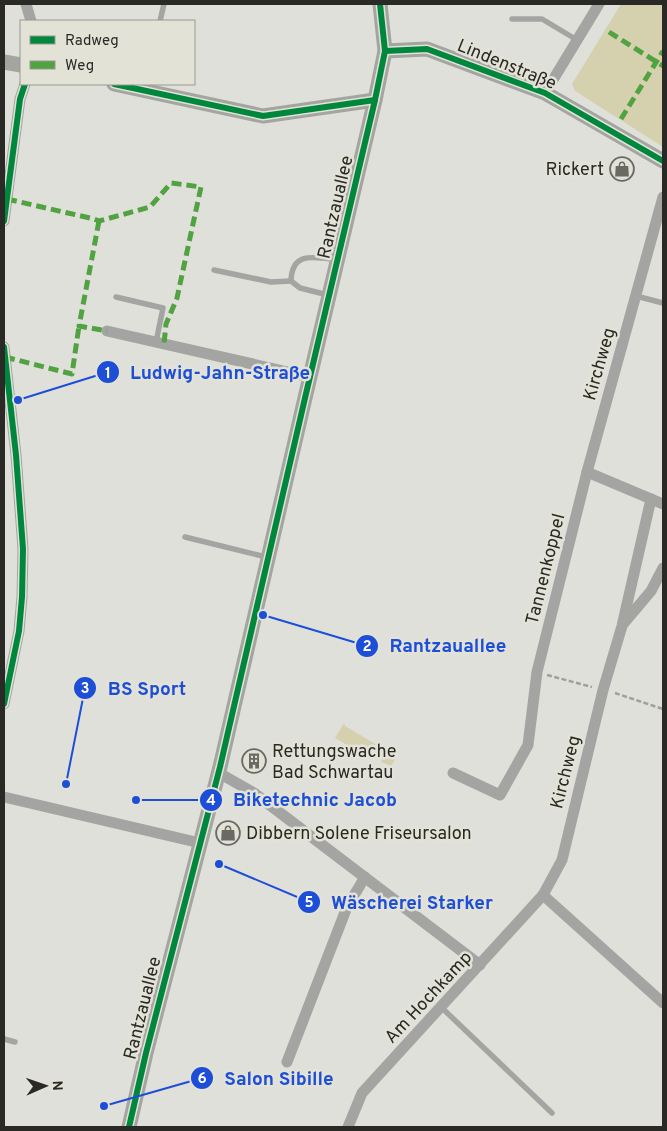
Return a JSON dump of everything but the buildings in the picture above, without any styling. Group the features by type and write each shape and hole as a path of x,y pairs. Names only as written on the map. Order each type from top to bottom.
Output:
{"main road":[{"name":"Rantzauallee","path":"129,1127 146,1053 218,773 375,100 385,51 380,4"},
{"name":"Lindenstraße","path":"385,51 427,49 545,93 663,161"},
{"path":"4,62 20,65"},
{"path":"135,86 263,116 375,100"}],"street":[{"path":"26,4 30,20"},
{"path":"545,93 598,4"},
{"path":"4,221 20,99 25,85"},
{"name":"Kirchweg","path":"587,472 663,198"},
{"path":"107,331 310,376"},
{"path":"4,347 16,455 23,549 22,597 9,659 4,704"},
{"path":"587,472 663,504"},
{"name":"Tannenkoppel","path":"453,773 500,795 528,745 537,672 587,472"},
{"name":"Kirchweg","path":"542,895 562,860 603,690 622,626 651,500"},
{"name":"Kirchweg","path":"622,626 651,591 663,568"},
{"path":"218,773 254,793 480,965"},
{"path":"4,797 200,843"},
{"path":"287,1062 347,907 365,876"},
{"path":"542,895 663,1003"},
{"name":"Am Hochkamp","path":"348,1127 362,1094 442,1008 542,895"}],"lane":[{"path":"160,20 164,4"},
{"path":"512,18 542,19 576,40"},
{"path":"291,281 295,263 303,259 337,260"},
{"path":"214,270 271,282 291,281 300,288 329,295"},
{"path":"636,296 663,303"},
{"path":"116,298 163,308 156,342"},
{"path":"185,537 268,558"},
{"path":"442,1008 552,1113"},
{"path":"4,1039 15,1042"}],"path":[{"path":"537,672 663,709"}],"shaded area":[{"path":"621,4 663,4 663,147 575,91 572,84"},
{"path":"344,723 345,726 394,755 395,759 391,766 381,762 383,758 362,744 357,751 335,738"}],"marked path":[{"path":"609,32 663,66"},
{"path":"621,119 663,51"},
{"path":"7,199 99,221 150,207 171,183 201,187 177,298 166,324 164,344"},
{"path":"99,221 79,326 107,331"},
{"path":"5,357 72,374 79,326"}],"cycle path":[{"path":"129,1127 146,1053 220,767 375,100 385,51 380,4"},
{"path":"385,51 427,49 545,93 663,161"},
{"path":"4,221 20,99 25,85"},
{"path":"119,85 263,116 375,100"},
{"path":"4,347 16,455 23,549 19,631 4,704"}],"place":[{"name":"Rickert","path":"622,169"},
{"name":"Ludwig-Jahn-Straße","path":"18,400"},
{"name":"Rantzauallee","path":"263,615"},
{"name":"Rettungswache Bad Schwartau","path":"254,761"},
{"name":"BS Sport","path":"66,784"},
{"name":"Biketechnic Jacob","path":"136,800"},
{"name":"Dibbern Solene Friseursalon","path":"228,833"},
{"name":"Wäscherei Starker","path":"219,864"},
{"name":"Salon Sibille","path":"104,1106"}]}
